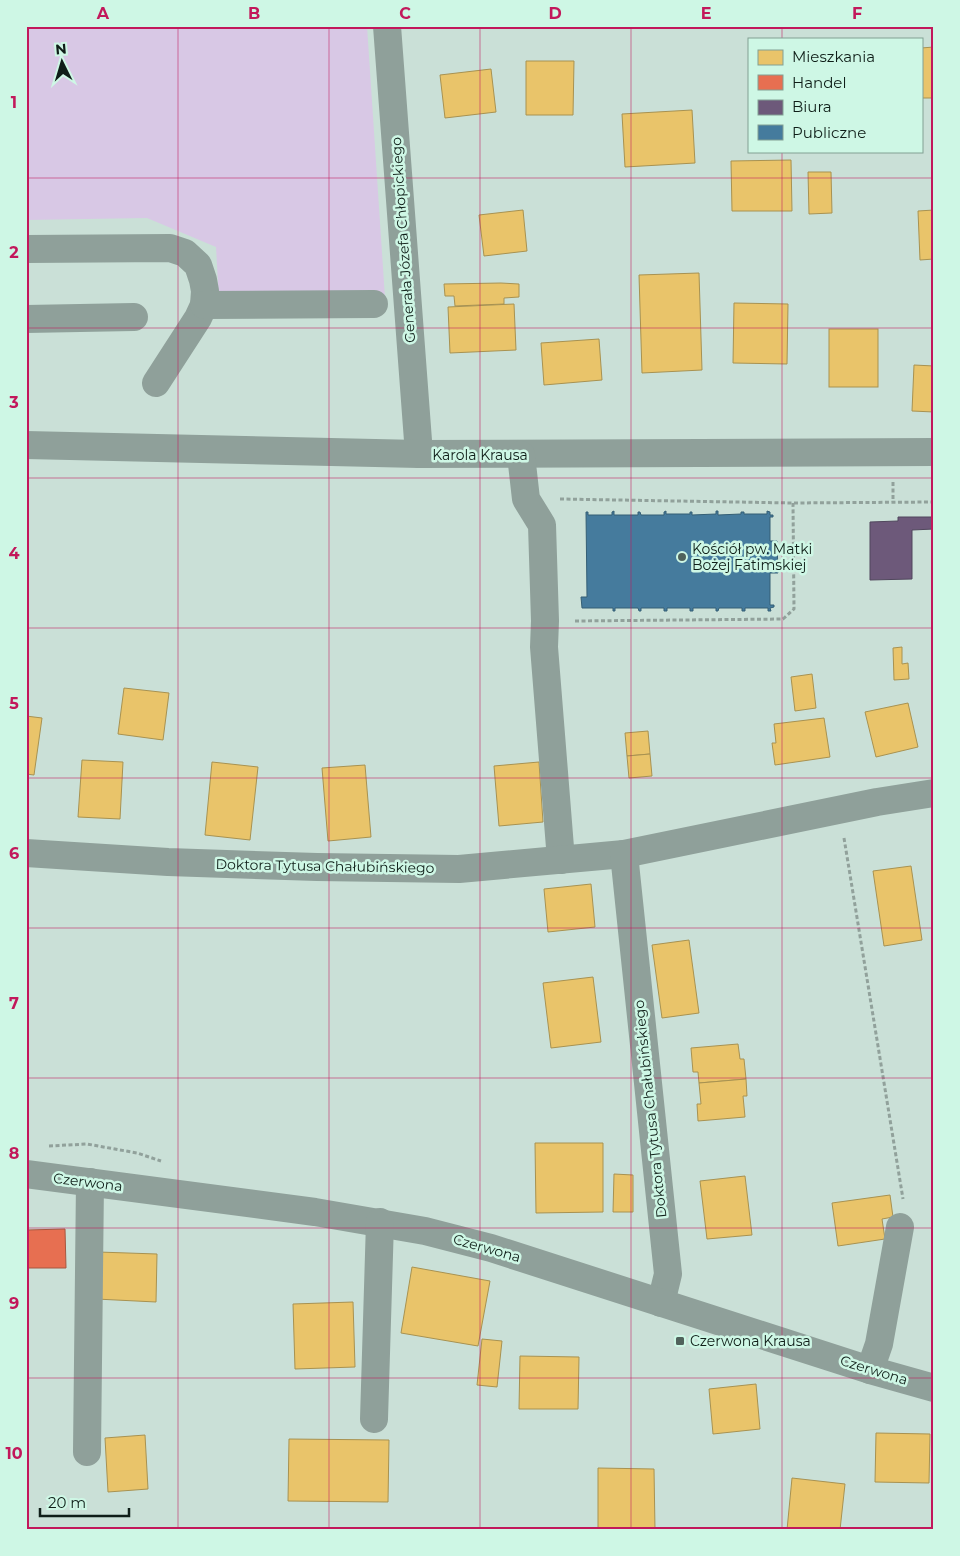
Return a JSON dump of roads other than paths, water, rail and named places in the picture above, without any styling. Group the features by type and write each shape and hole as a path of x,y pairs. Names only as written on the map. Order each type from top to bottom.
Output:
{"street":[{"name":"Generała Józefa Chłopickiego","path":"388,26 419,454"},
{"path":"26,250 170,248 185,253 198,265 205,291 204,305 198,318 156,383"},
{"path":"204,305 374,304"},
{"path":"26,319 134,318"},
{"name":"Karola Krausa","path":"26,445 521,455 934,452"},
{"path":"521,455 526,499 542,525 544,648 561,860"},
{"name":"Doktora Tytusa Chałubińskiego","path":"26,853 168,862 346,868 459,869 624,854 876,802 934,793"},
{"name":"Doktora Tytusa Chałubińskiego","path":"624,854 668,1274 661,1303"},
{"name":"Czerwona","path":"26,1174 305,1210 425,1231 491,1248 870,1370 934,1388"},
{"path":"87,1452 90,1182"},
{"path":"374,1419 380,1222"},
{"path":"870,1370 879,1344 900,1227"}],"place":[{"name":"Kościół pw. Matki Bożej Fatimskiej","path":"682,557"},
{"name":"Czerwona Krausa","path":"680,1341"}]}
